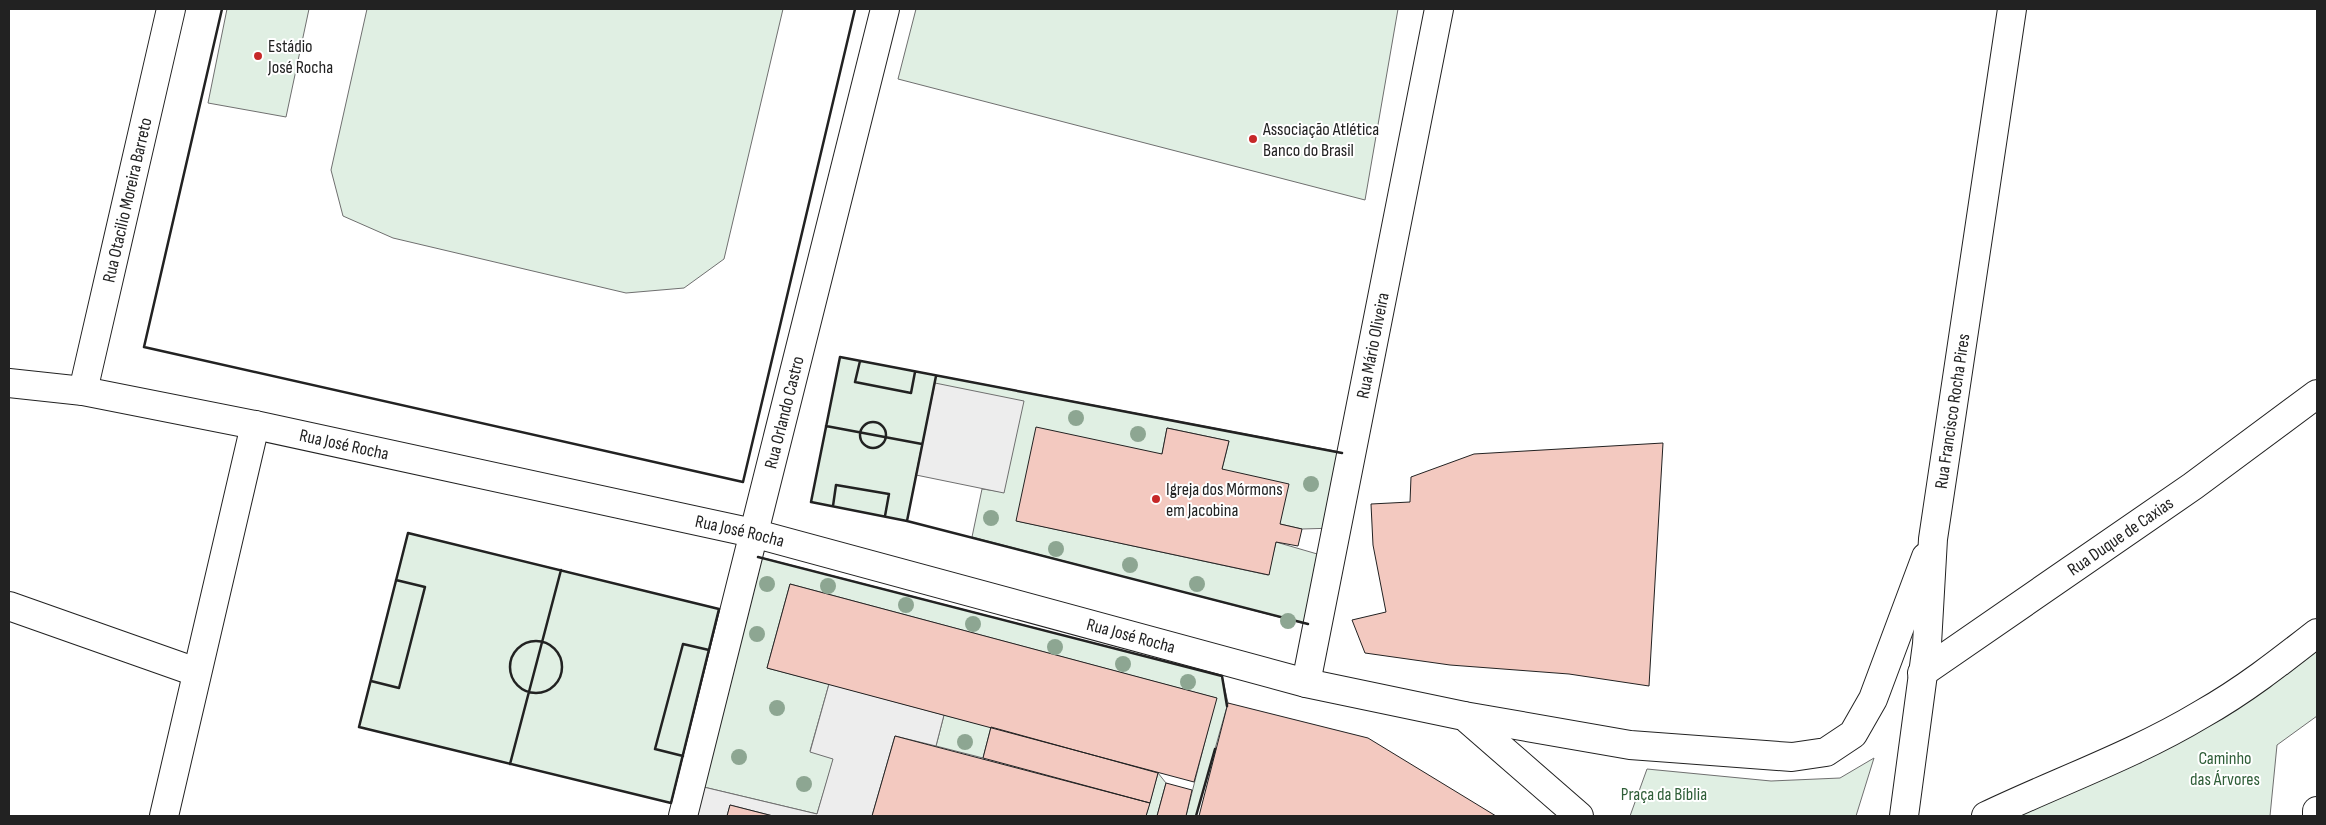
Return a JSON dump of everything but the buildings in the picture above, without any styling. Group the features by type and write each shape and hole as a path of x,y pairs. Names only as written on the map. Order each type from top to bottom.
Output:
{"street":[{"name":"Rua Otacilio Moreira Barreto","path":"83,391 171,9"},
{"name":"Rua Orlando Castro","path":"683,816 885,9"},
{"name":"Rua Mário Oliveira","path":"1306,683 1439,9"},
{"name":"Rua Francisco Rocha Pires","path":"1904,816 1931,596 1933,539 2012,9"},
{"name":"Rua José Rocha","path":"9,382 83,391 255,425 754,533 1306,683 1464,716 1630,745 1784,757 1826,752 1853,734 1873,699 1933,539"},
{"name":"Rua Duque de Caxias","path":"1922,673 2193,486 2317,394"},
{"path":"164,816 255,425"},
{"path":"9,606 196,672"},
{"path":"1986,816 2131,750 2202,715 2268,671 2317,633"},
{"path":"1464,716 1580,816"}],"green space":[{"name":"Estádio José Rocha","path":"227,9 309,9 286,117 208,103"},
{"path":"367,9 783,9 724,259 684,288 626,293 393,238 343,216 331,170"},
{"name":"Associação Atlética Banco do Brasil","path":"916,9 1398,9 1365,200 898,79"},
{"path":"840,357 1351,454 1337,528 1302,529 1280,524 1222,469 1229,441 1167,428 1162,454 1017,521 1268,575 1276,542 1331,558 1317,627 972,537 982,489 1004,492 922,444 907,521 811,502"},
{"path":"408,533 719,609 671,803 359,727"},
{"path":"748,554 1222,676 1228,703 1196,816 1186,816 1216,698 790,584 767,668 829,684 810,751 834,758 817,814 691,784"},
{"name":"Caminho das Árvores","path":"2317,650 2317,716 2277,745 2270,816 2010,816"},
{"path":"944,715 991,727 983,758 936,746"},
{"name":"Praça da Bíblia","path":"1874,758 1856,816 1630,816 1647,769 1771,781 1840,778"},
{"path":"1158,773 1166,783 1157,816 1146,816"}],"shaded area":[{"path":"935,383 1024,401 1004,493 916,475"},
{"path":"829,684 944,715 936,746 895,736 872,816 773,816 730,805 727,816 683,816 691,784 817,814 833,759 810,752"}],"wall":[{"path":"222,9 144,347 743,482 855,9"},
{"path":"1308,624 907,521 811,502 840,357 1342,453"},
{"path":"860,361 855,382 911,393 915,372"},
{"path":"907,521 936,376"},
{"path":"873,422 882,426 886,435 882,444 873,448 864,444 860,435 864,426 873,422"},
{"path":"826,426 922,444"},
{"path":"833,506 836,485 889,494 885,516"},
{"path":"408,533 719,609 671,803 359,727 408,533"},
{"path":"758,557 1222,676 1227,706"},
{"path":"510,764 561,570"},
{"path":"371,681 399,688 425,587 396,580"},
{"path":"531,641 541,641 555,648 562,662 562,667 562,672 555,686 541,693 531,693 521,689 514,682 510,672 510,662 514,652 521,645 531,641"},
{"path":"683,756 655,749 683,644 709,650"},
{"path":"1196,816 1215,749"}],"place":[{"name":"Estádio José Rocha","path":"258,56"},
{"name":"Associação Atlética Banco do Brasil","path":"1253,139"},
{"name":"Igreja dos Mórmons em Jacobina","path":"1156,499"}]}
